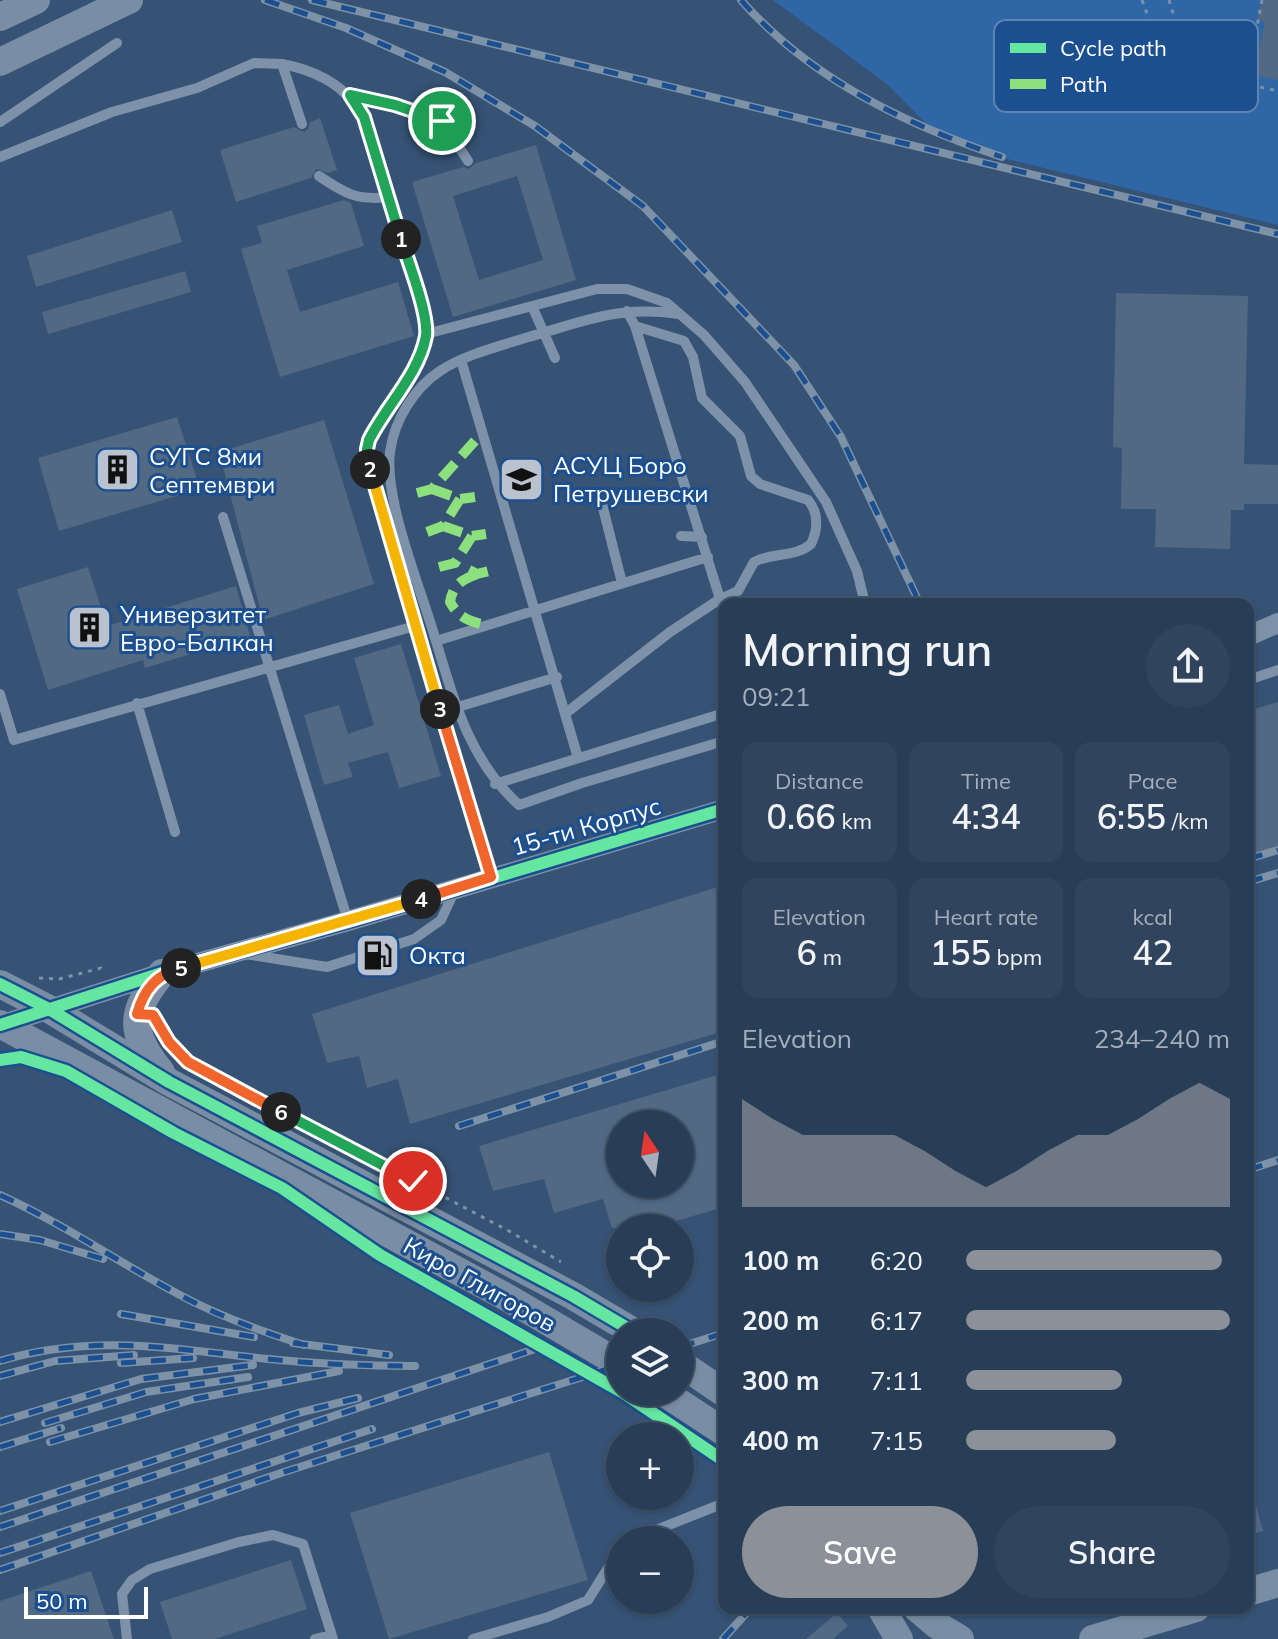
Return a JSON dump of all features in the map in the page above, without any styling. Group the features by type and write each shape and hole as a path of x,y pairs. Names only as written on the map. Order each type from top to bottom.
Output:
{"street":[{"path":"2,16 36,0"},
{"path":"0,62 129,0"},
{"path":"0,75 72,26"},
{"path":"1254,633 1278,623"},
{"name":"15-ти Корпус","path":"0,1024 162,973 718,811"},
{"path":"162,973 140,1003 137,1030 145,1050 169,1082"},
{"name":"Киро Глигоров","path":"0,984 49,1009 169,1082 573,1296 625,1318"},
{"name":"Киро Глигоров","path":"0,1024 508,1298 606,1356"},
{"path":"694,1373 718,1389"},
{"path":"684,1406 718,1428"},
{"path":"1254,1590 1278,1583"},
{"path":"919,1614 931,1639"},
{"path":"925,1614 960,1639"},
{"path":"1093,1639 1176,1614"}],"lane":[{"path":"0,122 117,43"},
{"path":"0,157 112,112 197,88 254,63 282,64 308,71 350,95 395,105 442,121 468,161"},
{"path":"282,64 302,124"},
{"path":"350,95 364,117 420,301 426,334 411,372 378,423 367,449 371,475 491,877"},
{"path":"319,176 347,195 374,199 389,197"},
{"path":"426,334 597,289 627,289 667,303 704,335 745,382 828,505 857,571 864,598"},
{"path":"532,306 555,358"},
{"path":"679,314 627,311 582,320 461,360 439,371 418,390 406,407 390,451 393,497 469,742 495,784 519,805 718,743"},
{"path":"627,311 635,326 720,598"},
{"path":"635,326 684,341 693,357 702,398 740,436 751,476 760,484 808,500 814,510 817,526 811,544 797,552 775,554 754,562 738,591 722,598"},
{"path":"461,360 557,677 578,758"},
{"path":"602,504 622,583"},
{"path":"814,510 828,505"},
{"path":"223,517 348,921"},
{"path":"681,536 702,537"},
{"path":"436,641 708,557"},
{"path":"566,713 670,632 718,600"},
{"path":"0,744 415,626"},
{"path":"1254,678 1278,670"},
{"path":"458,707 557,677"},
{"path":"0,694 14,740"},
{"path":"137,703 175,832"},
{"path":"495,784 718,715"},
{"path":"235,953 327,967 414,939 441,920 456,888"},
{"path":"666,1526 718,1505"},
{"path":"127,1639 122,1594 132,1580 150,1569 224,1546 273,1535 303,1544 332,1637 315,1639"},
{"path":"473,1639 548,1617 588,1600 606,1576"}],"path":[{"path":"1142,0 1149,20"},
{"path":"1169,0 1175,20"},
{"path":"1258,21 1262,0"},
{"path":"1258,87 1278,91"},
{"path":"34,978 59,979 101,968"},
{"path":"163,1033 188,1062 509,1231 571,1268"}],"shaded area":[{"path":"773,0 1278,0 1278,225 1011,160 937,135 888,85"}],"building":[{"path":"1262,0 1278,0 1278,80 1258,76 1258,53 1265,22 1257,20"},
{"path":"320,118 337,170 328,173 316,169 311,178 236,202 220,150 294,127 304,132 310,122"},
{"path":"536,145 576,280 453,317 412,182 463,167 469,169 476,163","holes":["517,176 543,260 479,280 453,196"]},
{"path":"344,200 351,203 364,246 287,270 300,312 398,282 414,336 280,377 241,249 262,243 257,226"},
{"path":"172,210 182,242 36,287 27,256"},
{"path":"185,271 191,292 48,334 42,312"},
{"path":"1116,293 1248,296 1244,464 1278,465 1278,504 1244,504 1244,510 1231,510 1230,549 1155,547 1156,509 1121,509 1122,448 1113,447"},
{"name":"СУГС 8ми Септември","path":"177,417 200,489 59,531 38,458"},
{"path":"324,420 374,584 263,620 219,452"},
{"path":"88,567 107,626 236,586 250,636 145,668 143,660 48,690 17,589"},
{"path":"401,644 441,776 399,788 388,752 348,763 353,777 324,785 304,715 339,705 348,734 374,725 354,658"},
{"path":"1278,702 1278,850 1254,857 1254,709"},
{"path":"718,887 718,1033 410,1124 398,1079 367,1088 359,1056 327,1063 312,1014"},
{"path":"718,1075 718,1209 694,1216 608,1214 603,1199 554,1213 544,1179 493,1191 479,1146"},
{"path":"549,1452 588,1580 389,1639 350,1513"},
{"path":"1254,1497 1263,1531 1254,1533"},
{"path":"291,1560 307,1609 215,1639 172,1639 160,1602"},
{"path":"91,1571 114,1639 0,1639 0,1601"},
{"path":"836,1614 848,1626 833,1639 806,1639"}],"railway":[{"path":"265,0 346,28 445,72 535,126 643,206 794,365 841,437 917,598"},
{"path":"312,0 1278,234"},
{"path":"741,0 797,53 861,96 930,130 1002,157"},
{"path":"1254,857 1278,850"},
{"path":"1254,880 1278,873"},
{"path":"459,1126 718,1043"},
{"path":"1254,1168 1278,1160"},
{"path":"0,1195 193,1302 304,1345"},
{"path":"0,1234 40,1240 103,1259"},
{"path":"121,1314 254,1337"},
{"path":"694,1343 718,1335"},
{"path":"293,1343 389,1355"},
{"path":"0,1361 34,1352 101,1345 166,1348 305,1362 415,1366"},
{"path":"0,1527 541,1347"},
{"path":"0,1376 55,1361 134,1355"},
{"path":"121,1363 193,1358"},
{"path":"0,1422 141,1379 253,1365"},
{"path":"0,1570 284,1472 606,1369"},
{"path":"50,1442 194,1399 339,1371"},
{"path":"45,1423 146,1392 248,1377"},
{"path":"0,1511 298,1413 358,1398"},
{"path":"0,1447 61,1428"},
{"path":"0,1553 372,1429"},
{"path":"723,1639 746,1614"}],"marked path":[{"path":"417,493 432,489 481,434"},
{"path":"432,489 460,499 475,497"},
{"path":"427,532 443,526 460,499"},
{"path":"443,526 472,536 486,534"},
{"path":"439,567 455,563 472,536"},
{"path":"469,570 477,574 497,569"},
{"path":"477,574 459,584 450,602 465,618 485,625"}],"cycle path":[{"path":"0,1025 162,973 718,811"},
{"path":"0,984 49,1009 169,1082 610,1318"},
{"path":"0,1060 21,1057 66,1071 174,1133 282,1188 380,1255 606,1383"},
{"path":"643,1406 718,1457"}],"place":[{"name":"СУГС 8ми Септември","path":"118,470"},
{"name":"АСУЦ Боро Петрушевски","path":"522,479"},
{"name":"Универзитет Евро-Балкан","path":"89,628"},
{"name":"Окта","path":"378,955"}],"route":[{"path":"413,1181 188,1062 169,1042 153,1015 137,1014 146,993 162,973 491,877 367,460 369,440 411,372 426,334 420,301 368,127 350,95 395,105 442,121"}]}
